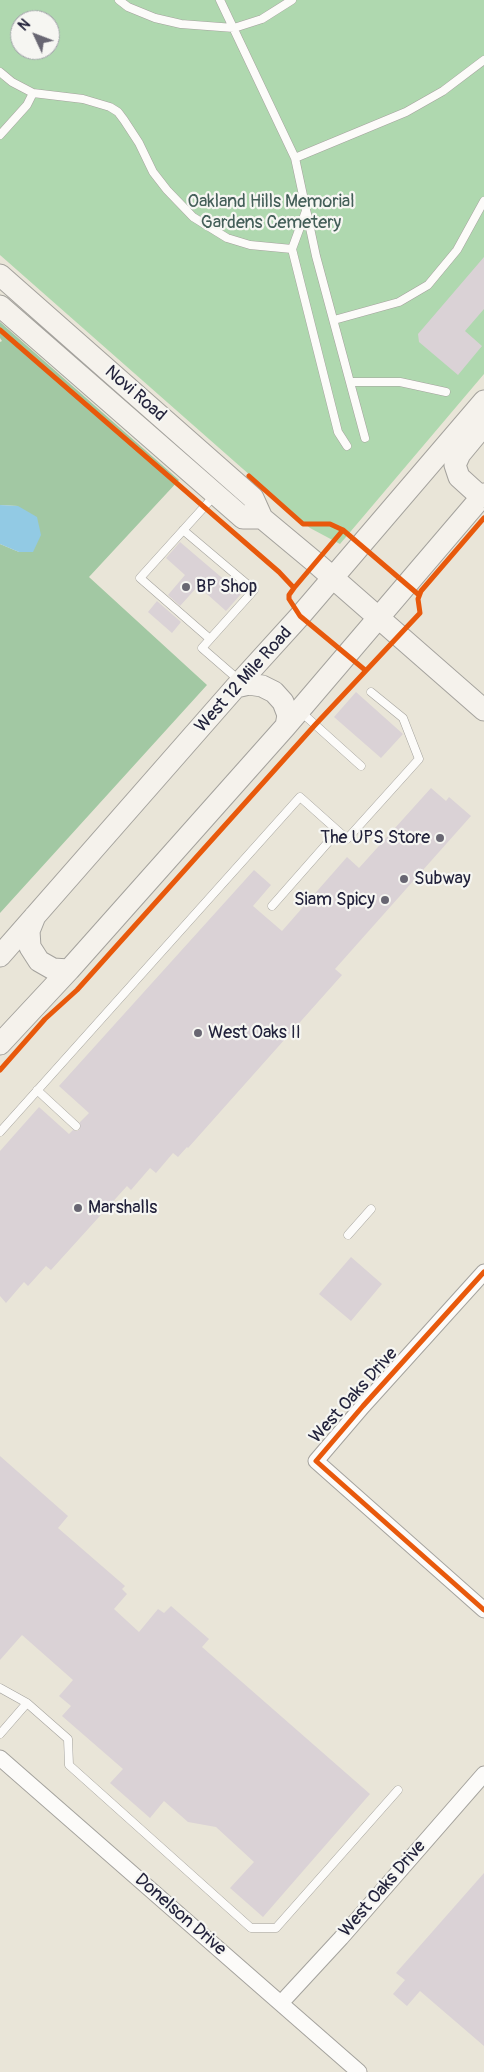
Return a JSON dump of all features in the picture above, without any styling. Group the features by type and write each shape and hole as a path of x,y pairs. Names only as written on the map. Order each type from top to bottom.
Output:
{"main road":[{"name":"Novi Road","path":"0,275 253,498 262,518 484,710"},
{"name":"Novi Road","path":"0,306 243,518 262,518"},
{"name":"West 12 Mile Road","path":"0,956 300,616 484,401"},
{"path":"0,1044 69,970 293,718 483,495 459,477 455,465 460,454 484,425"},
{"path":"238,684 262,686 274,692 283,702 288,715 293,718"},
{"path":"35,916 29,931 30,947 39,961 53,969 69,970"}],"street":[{"name":"West Oaks Drive","path":"484,1272 362,1406 316,1461 484,1610"},
{"name":"Donelson Drive","path":"0,1758 359,2072"},
{"name":"West Oaks Drive","path":"280,2003 341,1938 484,1774"}],"lane":[{"path":"119,0 154,18 181,24 234,28 262,19 292,0"},
{"path":"220,0 295,158 306,210 365,438"},
{"path":"295,158 406,112 443,91 484,60"},
{"path":"0,72 12,82 33,93 83,98 110,107 118,112 124,120 154,172 167,190 193,217 227,238 250,246 292,249"},
{"path":"0,136 27,105 33,93"},
{"path":"334,320 398,302 428,284 444,268 457,250 484,201"},
{"path":"306,210 292,249 338,432 347,446"},
{"path":"350,382 400,382 446,392"},
{"path":"210,639 140,578 216,494"},
{"path":"183,530 254,590 202,648 238,684"},
{"path":"0,1132 300,798 347,839 419,760 403,718 371,692"},
{"path":"293,718 361,766"},
{"path":"272,906 338,831"},
{"path":"37,1090 76,1126"},
{"path":"348,1235 371,1209"},
{"path":"0,1688 26,1703 68,1739 69,1765 251,1928 276,1928 398,1790"},
{"path":"0,1734 26,1703"}],"green space":[{"name":"Oakland Hills Memorial Gardens Cemetery","path":"0,0 484,0 484,374 340,544 310,528 0,255"},
{"path":"0,322 179,480 89,577 207,685 0,913 0,544 19,552 18,506 0,505 0,342 2,341 0,338"}],"water":[{"path":"0,505 18,506 37,517 41,535 33,552 19,552 0,544"}],"building":[{"path":"484,257 484,309 465,331 482,346 458,375 419,342 418,334"},
{"path":"180,542 241,594 226,611 198,586 180,606 168,595 185,575 166,558"},
{"path":"157,601 181,622 172,633 148,612"},
{"path":"356,692 403,734 381,758 334,717"},
{"name":"West Oaks II","path":"431,788 446,801 449,797 471,816 335,969 342,975 188,1148 178,1157 173,1153 156,1173 150,1168 131,1190 127,1186 51,1270 46,1266 28,1286 24,1282 6,1303 0,1296 0,1151 39,1107 69,1134 73,1130 77,1131 80,1129 80,1122 89,1113 59,1086 254,870 271,885 253,906 282,931 347,857 359,868"},
{"path":"351,1257 382,1284 351,1321 319,1294"},
{"path":"0,1456 68,1516 58,1528 125,1586 122,1589 127,1594 114,1609 139,1632 158,1609 164,1613 171,1606 209,1639 202,1647 370,1794 263,1917 230,1888 254,1862 216,1827 188,1822 164,1801 150,1818 110,1783 123,1769 62,1716 71,1706 59,1696 73,1680 22,1635 0,1660"},
{"path":"484,1873 484,2046 420,1991 407,2006 393,1994 405,1980 396,1973"}],"cycle path":[{"path":"0,330 279,572 294,588 289,595 289,599 300,616 365,670"},
{"path":"249,476 303,524 330,524 343,530"},
{"path":"0,1070 45,1019 77,990 315,725 420,613 418,599 421,591 484,518"},
{"path":"294,588 343,530 419,595"},
{"path":"484,1272 316,1461 484,1610"}],"place":[{"name":"BP Shop","path":"186,587"},
{"name":"The UPS Store","path":"440,838"},
{"name":"Subway","path":"404,879"},
{"name":"Siam Spicy","path":"385,900"},
{"name":"West Oaks II","path":"198,1033"},
{"name":"Marshalls","path":"78,1208"}]}
